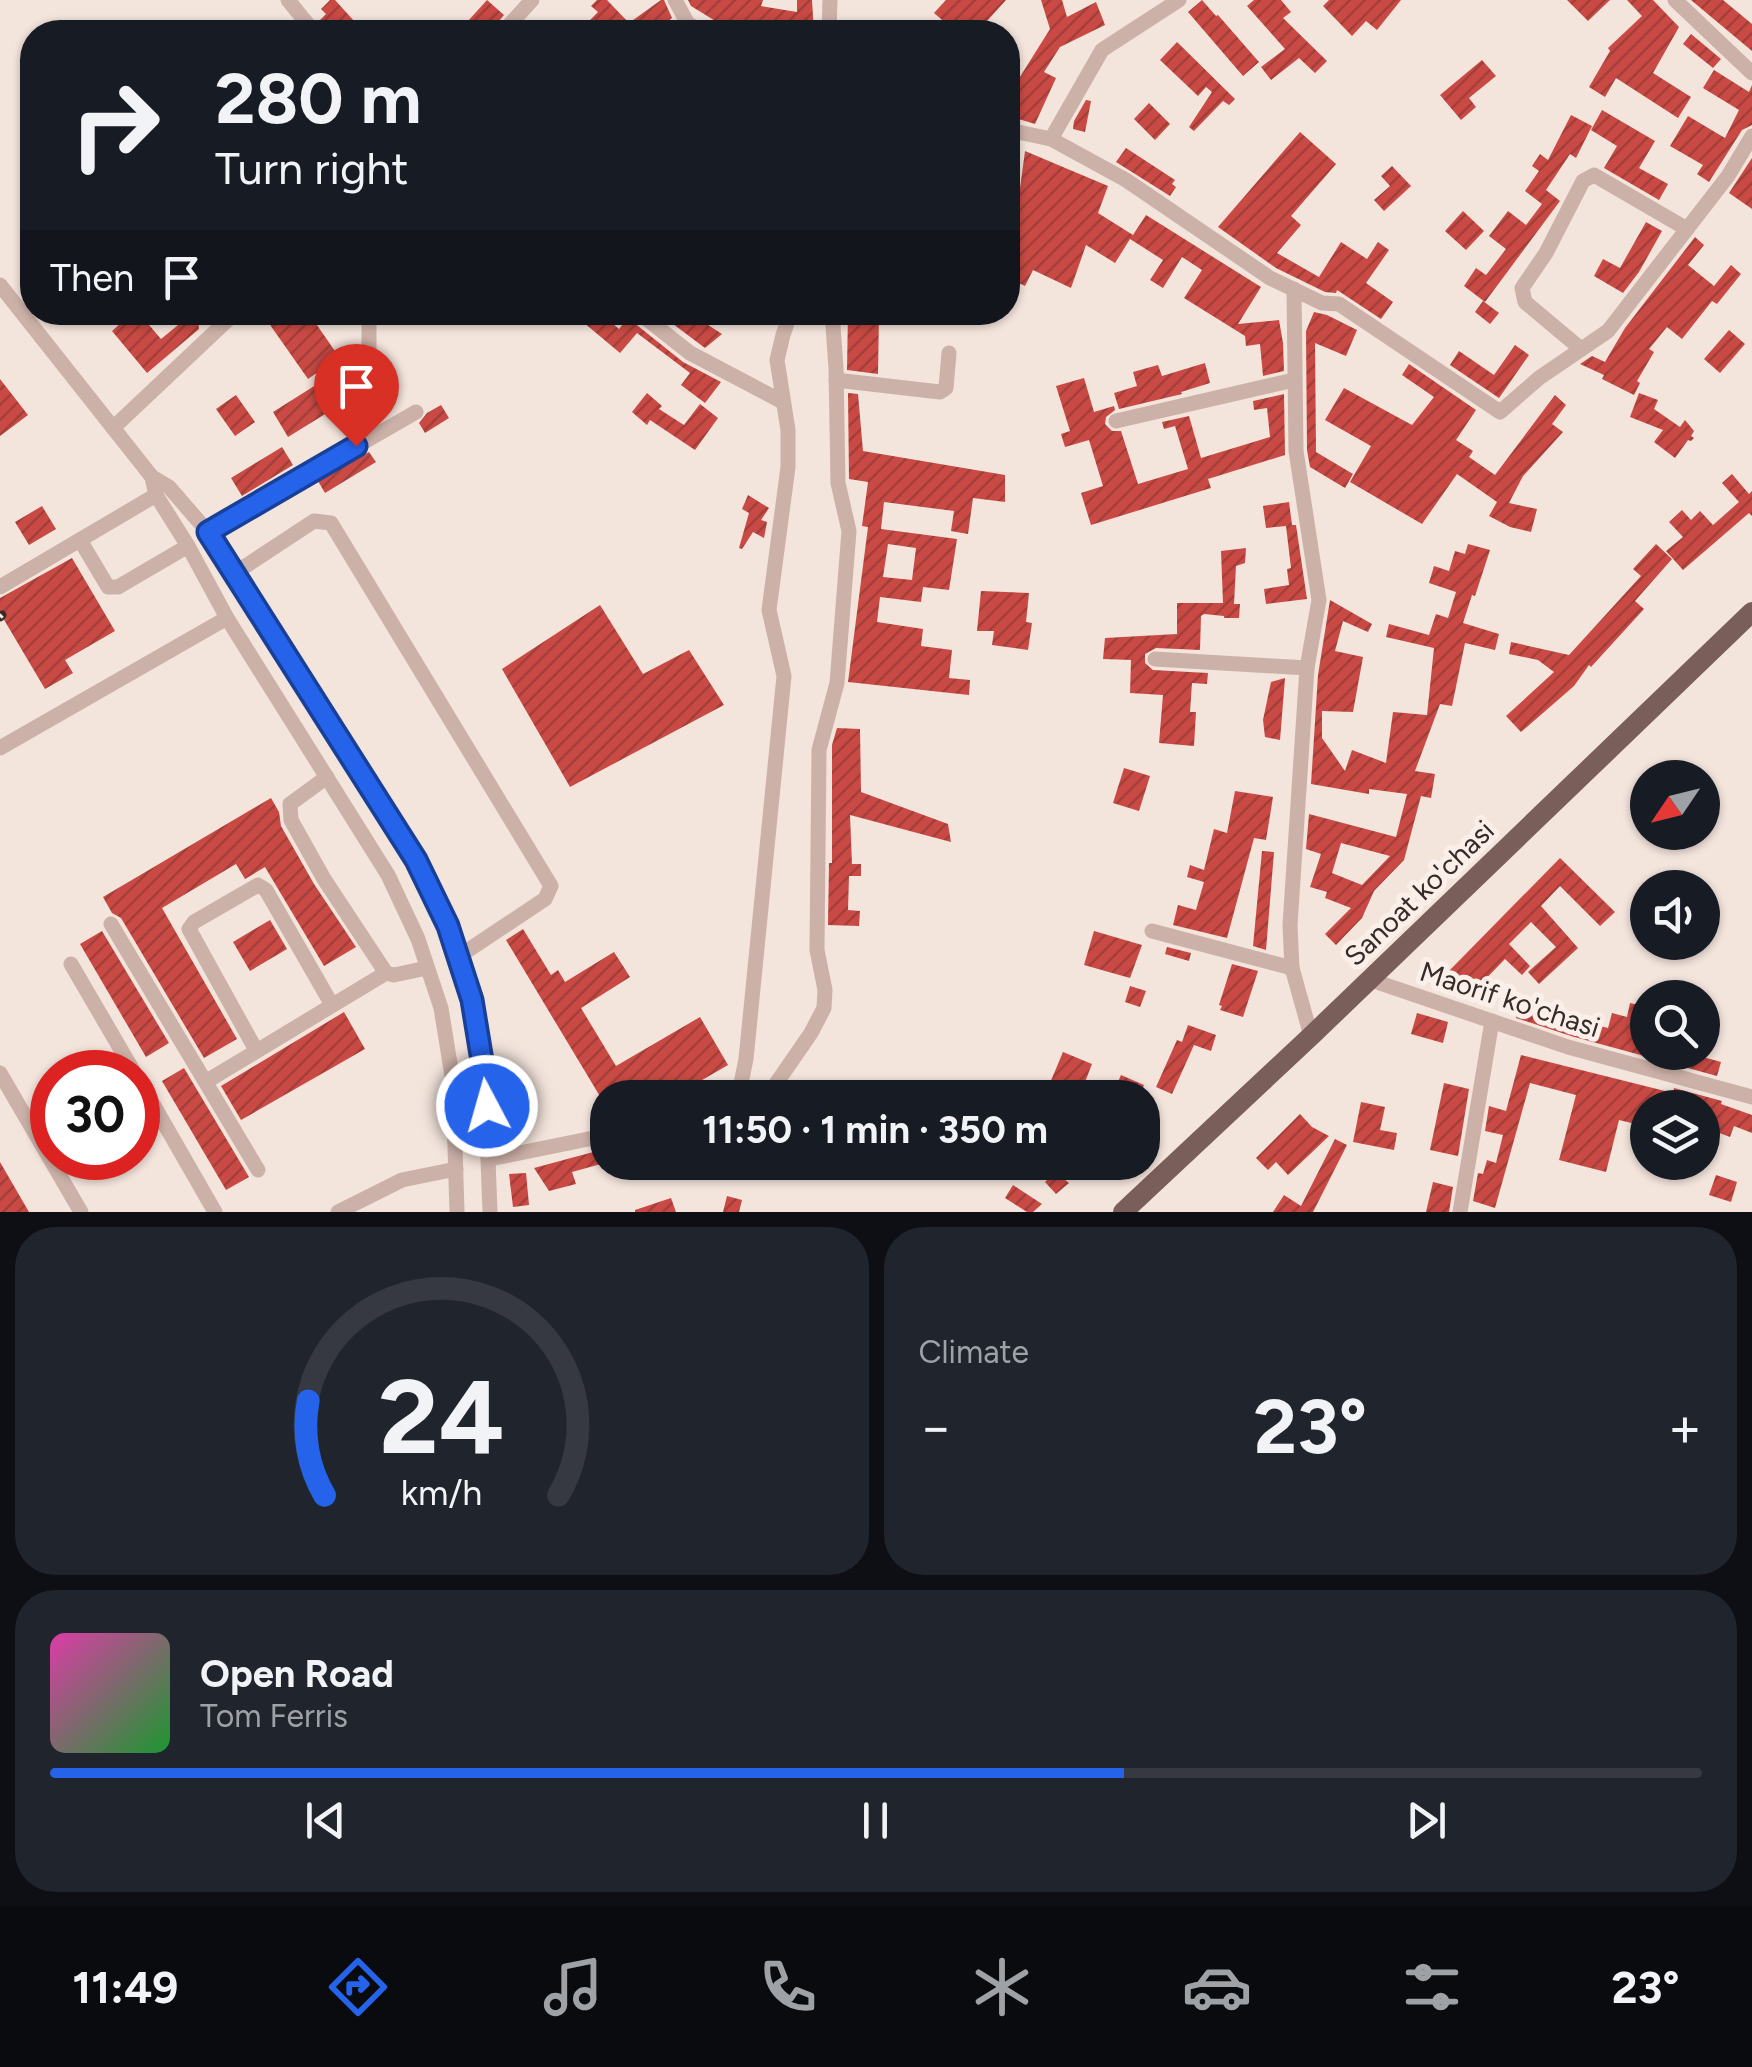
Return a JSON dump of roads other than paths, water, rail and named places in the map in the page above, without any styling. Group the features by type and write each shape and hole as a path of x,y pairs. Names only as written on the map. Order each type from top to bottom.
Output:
{"main road":[{"name":"Sanoat ko'chasi","path":"1122,1212 1752,612"}],"street":[{"path":"288,0 304,20"},
{"path":"514,20 532,0"},
{"path":"1051,139 1102,50 1180,0"},
{"path":"1675,0 1752,73"},
{"path":"1020,133 1051,139 1126,180 1270,278 1322,303 1338,304 1500,412 1539,378 1608,330 1728,176 1752,136"},
{"path":"1581,349 1524,302 1522,288 1546,253 1584,181 1594,175 1688,228"},
{"path":"0,285 20,310"},
{"path":"1294,289 1296,450 1319,600 1307,668 1290,925 1292,968 1310,1036"},
{"path":"32,325 152,477 169,487 208,532 416,860 448,926 472,1000 485,1079 490,1212"},
{"path":"113,428 222,325"},
{"path":"369,365 370,325"},
{"path":"654,325 690,353 782,402"},
{"path":"742,1080 784,676 768,610 788,467 788,430 778,360 786,325"},
{"path":"779,1080 824,1008 818,950 818,750 837,683 850,532 838,482 833,325"},
{"path":"836,380 940,392 946,388 949,353"},
{"path":"1116,421 1294,380"},
{"path":"208,532 416,412"},
{"path":"152,477 156,496 227,618 388,875 418,939 440,1008 453,1082 457,1212"},
{"path":"0,587 156,496"},
{"path":"206,578 232,568 314,522 331,522 551,886 546,899 458,957"},
{"path":"80,540 108,586 118,587 188,546"},
{"path":"0,748 227,618"},
{"path":"1155,659 1307,668"},
{"path":"326,777 290,804 291,820 324,879 386,973 427,968"},
{"path":"256,1050 189,929 194,922 258,885 266,890 332,1005"},
{"path":"111,924 258,1170"},
{"path":"1152,931 1292,968"},
{"path":"71,964 121,1050"},
{"path":"207,1081 386,973"},
{"name":"Maorif ko'chasi","path":"1368,979 1568,1046 1752,1097"},
{"path":"1460,1212 1492,1021"},
{"path":"0,1073 81,1212"},
{"path":"453,1082 485,1079"},
{"path":"160,1116 216,1212"},
{"path":"490,1159 590,1139"},
{"path":"338,1212 402,1180 456,1169"}]}
